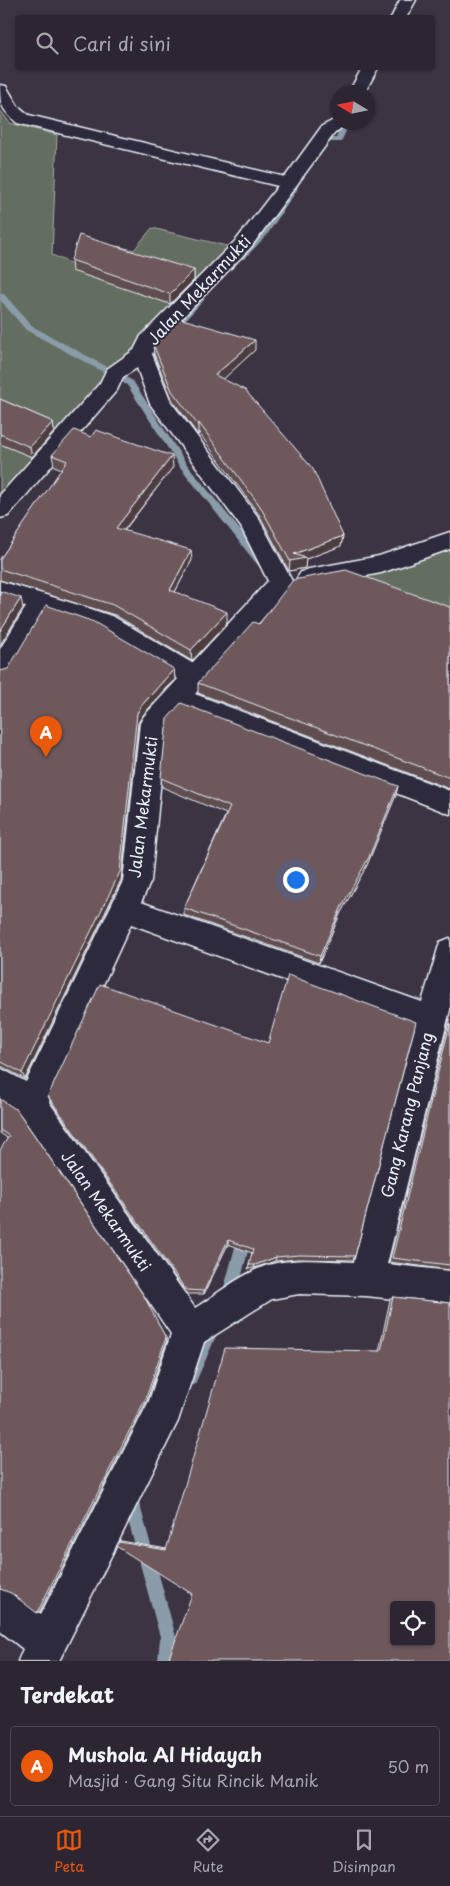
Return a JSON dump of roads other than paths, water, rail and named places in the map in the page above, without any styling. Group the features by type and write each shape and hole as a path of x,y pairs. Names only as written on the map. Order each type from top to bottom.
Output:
{"street":[{"path":"400,15 408,0"},
{"path":"361,85 369,70"},
{"path":"0,90 12,109 23,119 288,183"},
{"name":"Jalan Mekarmukti","path":"190,1331 32,1104 137,880 153,723 281,583 250,523 162,404 142,354 148,341 244,243 322,136 330,129"},
{"path":"0,510 110,385 114,374 142,354"},
{"path":"281,583 381,564 450,540"},
{"path":"0,590 76,612 105,624 196,678"},
{"path":"0,671 41,602"},
{"path":"177,698 450,803"},
{"path":"124,908 431,1019"},
{"name":"Gang Karang Panjang","path":"366,1279 431,1019 450,951"},
{"path":"0,1083 32,1104"},
{"path":"0,1607 42,1652 165,1408 190,1331 266,1283 299,1277 366,1279 450,1288"}],"waterway":[{"path":"318,148 324,140 338,140 343,130"},
{"path":"241,257 264,233 293,190 297,177"},
{"path":"0,295 29,328 130,383 183,465 263,565"},
{"path":"172,329 201,299"},
{"path":"227,1296 232,1286 245,1236"},
{"path":"190,1379 213,1327"},
{"path":"130,1498 168,1637 166,1661"}],"place":[{"name":"Mushola Al Hidayah","path":"46,757"}]}
